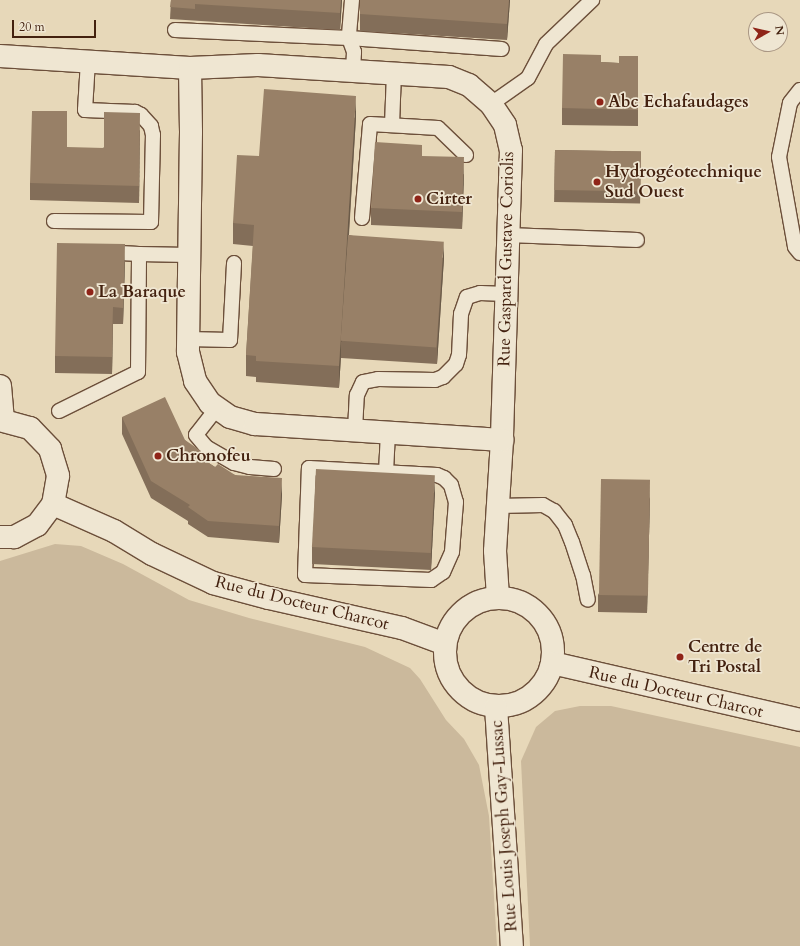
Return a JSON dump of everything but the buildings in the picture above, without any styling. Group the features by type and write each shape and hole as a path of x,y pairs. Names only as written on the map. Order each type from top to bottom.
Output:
{"street":[{"name":"Rue Gaspard Gustave Coriolis","path":"0,56 190,68 258,65 449,77 469,85 491,104 505,125 511,150 502,440 495,551 498,598"},
{"path":"190,68 191,132 188,255 188,339 190,366 195,380 202,392 217,408 230,417 255,424 502,440"},
{"path":"0,386 2,420 30,428 50,449 58,476 53,504 37,525 14,537 0,537"},
{"name":"Rue du Docteur Charcot","path":"53,504 114,531 152,554 213,583 269,598 402,628 445,644"},
{"path":"498,598 519,602 528,607 540,618 549,631 552,663 547,678 538,690 526,700 512,705 496,707 478,703 463,693 449,673 445,662 445,644 450,629 463,612 469,607 483,600 498,598"},
{"name":"Rue du Docteur Charcot","path":"552,663 800,720"},
{"name":"Rue Louis Joseph Gay-Lussac","path":"496,707 512,946"}],"lane":[{"path":"352,0 349,38 354,52 353,71"},
{"path":"491,104 528,78 546,44 592,0"},
{"path":"175,30 349,38 502,49"},
{"path":"54,221 151,222 153,135 151,126 142,115 134,112 85,110 88,62"},
{"path":"392,125 394,74"},
{"path":"800,90 790,103 778,157 795,247 800,253"},
{"path":"362,218 370,124 438,128 466,155"},
{"path":"508,235 638,240"},
{"path":"93,252 188,255"},
{"path":"59,411 138,372 139,254"},
{"path":"188,339 230,340 234,263"},
{"path":"355,430 358,394 363,382 378,379 435,380 443,377 454,368 459,355 461,314 467,297 480,293 506,294"},
{"path":"217,408 196,435 206,447 234,463 250,467 274,469"},
{"path":"386,472 388,432"},
{"path":"310,468 386,472 437,474 450,485 456,502 452,552 443,572 431,580 305,575 310,468"},
{"path":"498,506 543,505 554,511 565,525 572,542 583,575 588,600"}],"shaded area":[{"path":"55,544 81,546 123,564 189,600 249,618 365,647 410,668 420,679 446,720 464,739 479,765 489,816 497,946 0,946 0,561"},
{"path":"580,706 611,706 800,747 800,946 530,946 521,761 536,727 555,711"}],"place":[{"name":"Abc Echafaudages","path":"600,102"},
{"name":"Hydrogéotechnique Sud Ouest","path":"597,182"},
{"name":"Cirter","path":"418,199"},
{"name":"La Baraque","path":"90,292"},
{"name":"Chronofeu","path":"158,456"},
{"name":"Centre de Tri Postal","path":"680,657"}]}
